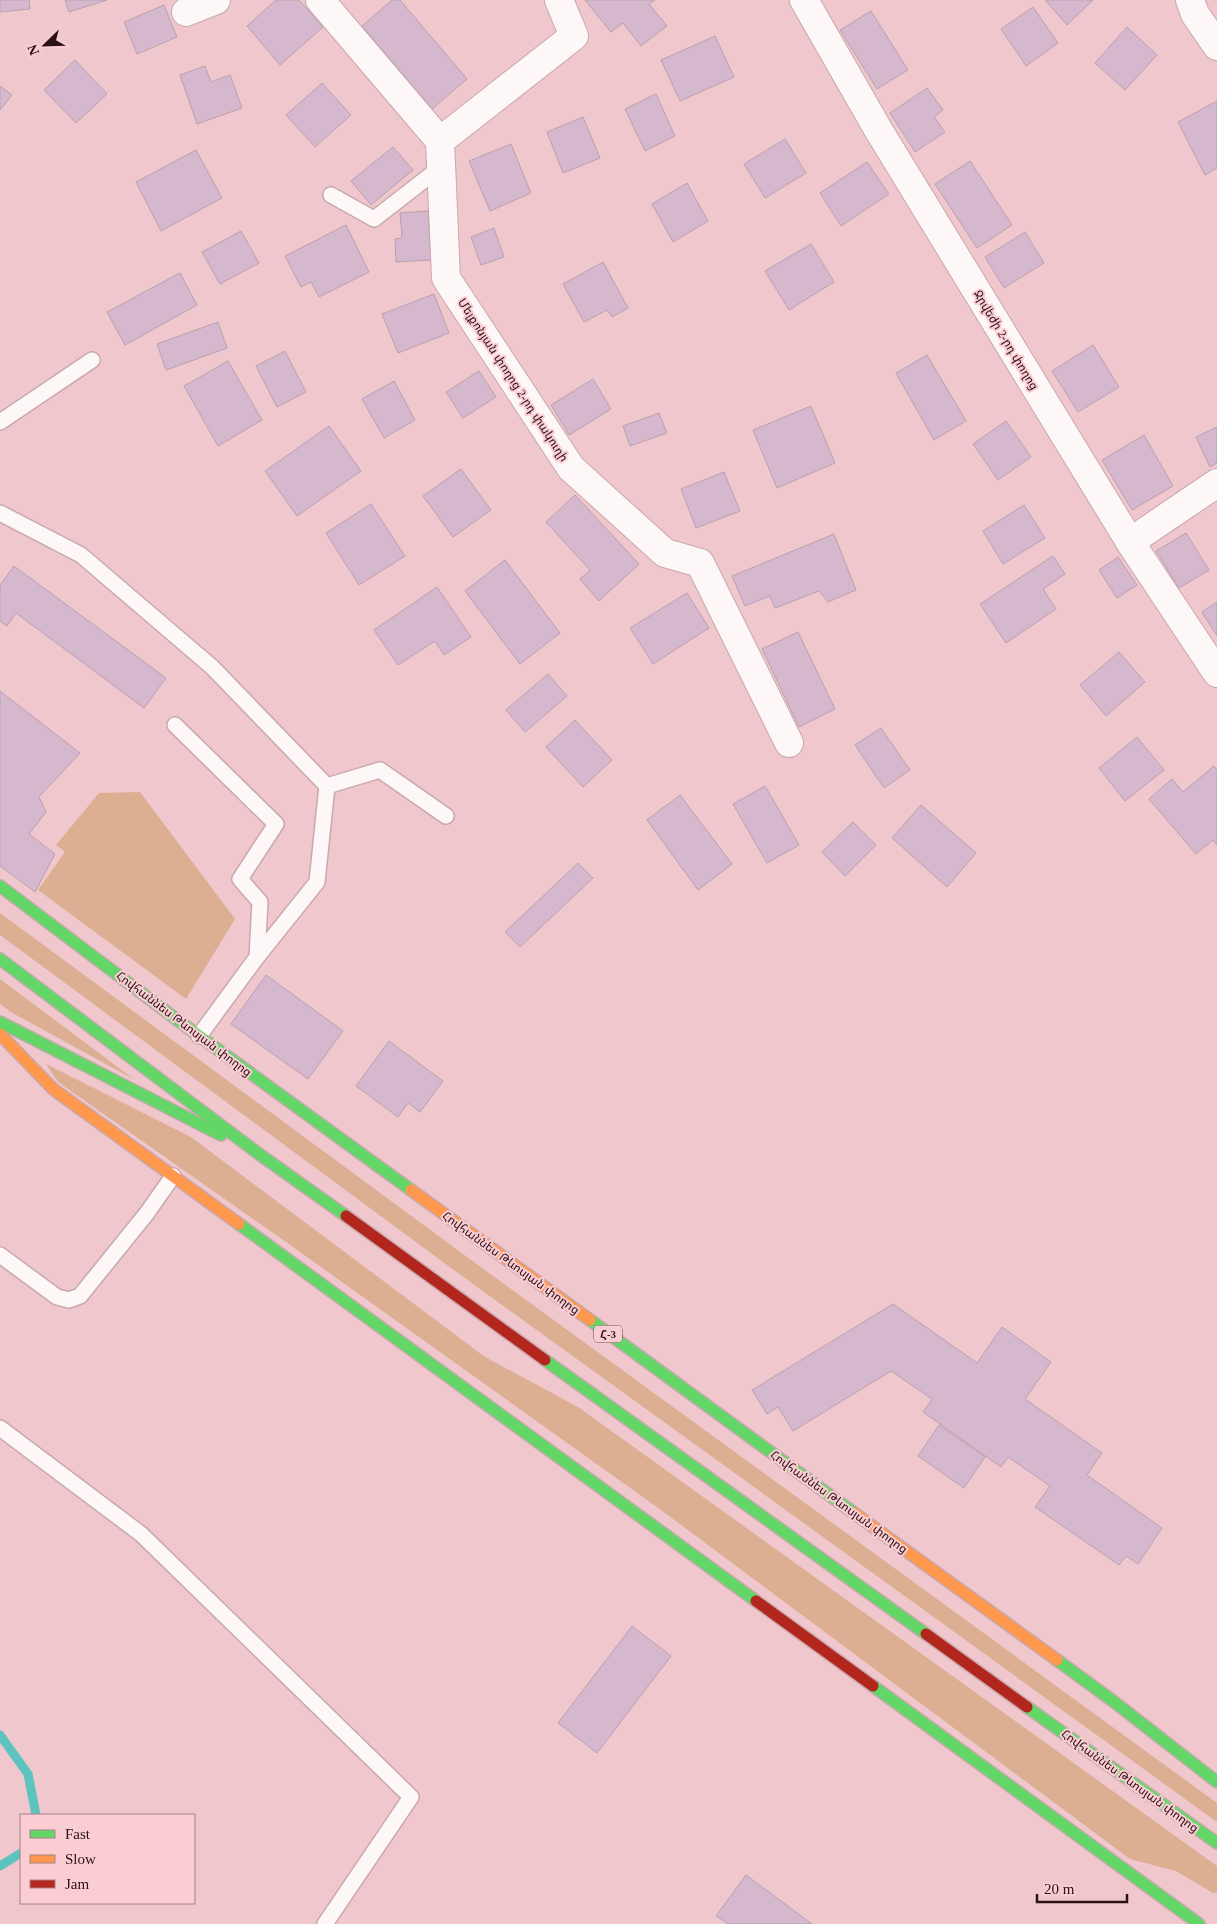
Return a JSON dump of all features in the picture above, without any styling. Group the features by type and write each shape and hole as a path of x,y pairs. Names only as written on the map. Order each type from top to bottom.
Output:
{"main road":[{"name":"Հովհաննես Թևոսյան փողոց","path":"0,886 199,1036 1097,1689 1217,1782"},
{"name":"Հովհաննես Թևոսյան փողոց","path":"0,959 259,1154 1217,1843"},
{"path":"0,1022 259,1154"},
{"path":"0,1034 53,1089 1199,1924"}],"street":[{"path":"186,12 216,0"},
{"path":"320,0 441,154 574,36 559,0"},
{"name":"Ջրվեժի 2-րդ փողոց","path":"804,0 879,131 1130,542 1217,673"},
{"path":"1190,0 1194,14 1217,46"},
{"name":"Մելքոնյան փողոց 2-րդ փակուղի","path":"441,154 446,278 571,468 665,553 700,564 789,743"},
{"path":"1130,542 1217,483"}],"lane":[{"path":"331,195 374,219 441,154"},
{"path":"0,422 92,360"},
{"path":"0,513 81,555 212,667 327,786 317,882 257,957 199,1036"},
{"path":"174,725 276,824 240,879 260,902 257,957"},
{"path":"327,786 380,770 446,816"},
{"path":"0,1256 57,1297 69,1300 80,1296 147,1213 173,1176"},
{"path":"0,1428 141,1534 411,1797 325,1924"}],"shaded area":[{"path":"140,792 235,919 186,999 38,890 65,852 56,845 99,793"},
{"path":"0,913 463,1254 1217,1803 1217,1822 451,1268 0,935"},
{"path":"0,979 135,1080 11,1012 0,1004"},
{"path":"46,1064 191,1137 485,1357 578,1407 1217,1866 1217,1892 1213,1893 1176,1871 1130,1859 661,1510 58,1082"}],"building":[{"path":"0,0 29,0 30,9 0,12"},
{"path":"65,0 107,0 69,12"},
{"path":"276,0 299,0 323,27 280,65 247,26"},
{"path":"392,0 400,0 467,79 432,109 362,26"},
{"path":"585,0 655,0 649,4 667,26 641,46 623,23 611,32"},
{"path":"1045,0 1093,0 1067,25"},
{"path":"164,5 177,37 137,54 124,22"},
{"path":"1033,7 1058,43 1026,66 1001,29"},
{"path":"871,11 908,70 877,89 840,30"},
{"path":"1127,27 1157,55 1125,90 1095,63"},
{"path":"715,36 734,77 680,101 661,60"},
{"path":"75,60 107,94 76,123 44,90"},
{"path":"205,66 211,82 230,75 242,108 197,124 180,75"},
{"path":"322,83 351,115 315,147 286,115"},
{"path":"0,86 12,95 0,110"},
{"path":"927,88 943,110 934,117 945,132 915,152 890,113"},
{"path":"656,94 675,136 645,151 625,109"},
{"path":"1217,101 1217,168 1205,175 1178,122"},
{"path":"583,117 600,158 563,173 547,132"},
{"path":"785,139 806,173 765,198 744,164"},
{"path":"511,144 531,193 490,211 469,161"},
{"path":"393,147 413,170 371,205 351,181"},
{"path":"196,150 222,198 161,231 136,182"},
{"path":"970,161 1012,225 977,248 935,184"},
{"path":"867,162 889,194 841,226 820,193"},
{"path":"687,183 708,221 673,242 652,204"},
{"path":"428,211 431,260 396,262 395,239 402,238 400,213"},
{"path":"346,225 369,272 319,297 311,282 301,287 285,256"},
{"path":"494,228 504,257 481,265 471,237"},
{"path":"241,231 259,263 220,284 202,252"},
{"path":"1025,232 1044,263 1004,288 985,257"},
{"path":"811,244 834,282 789,310 765,271"},
{"path":"603,262 628,308 612,317 607,310 584,322 563,284"},
{"path":"180,273 197,305 125,345 107,312"},
{"path":"434,294 449,333 398,353 382,314"},
{"path":"218,322 227,348 166,370 157,344"},
{"path":"1093,345 1119,387 1078,412 1052,371"},
{"path":"285,351 306,392 277,407 256,366"},
{"path":"927,355 966,421 934,440 896,373"},
{"path":"228,361 262,420 218,446 184,386"},
{"path":"479,371 496,397 463,418 446,392"},
{"path":"593,379 611,409 569,435 551,405"},
{"path":"394,381 415,420 384,438 362,399"},
{"path":"811,406 835,463 777,488 753,430"},
{"path":"659,413 667,433 630,446 623,426"},
{"path":"1006,421 1031,457 998,480 973,444"},
{"path":"329,426 361,471 297,516 265,471"},
{"path":"1217,427 1217,463 1210,467 1196,437"},
{"path":"1144,435 1173,486 1132,510 1102,460"},
{"path":"461,469 491,510 453,537 423,496"},
{"path":"724,472 740,511 696,528 681,489"},
{"path":"575,495 639,564 599,601 580,579 590,570 546,522"},
{"path":"371,504 405,556 359,585 326,533"},
{"path":"1024,505 1045,538 1003,564 983,531"},
{"path":"1186,533 1209,570 1179,588 1156,551"},
{"path":"834,534 856,590 828,602 819,591 775,608 770,596 745,606 732,576"},
{"path":"1053,556 1065,574 1043,589 1056,609 1006,643 980,604"},
{"path":"1118,557 1137,585 1117,598 1099,570"},
{"path":"505,560 560,633 520,664 465,591"},
{"path":"14,566 166,678 144,708 16,613 7,626 0,621 0,585"},
{"path":"437,587 471,637 444,655 435,641 398,665 374,630"},
{"path":"687,593 709,628 653,664 630,628"},
{"path":"1217,602 1217,636 1202,612"},
{"path":"798,632 835,709 799,727 762,649"},
{"path":"1119,652 1145,682 1106,716 1080,685"},
{"path":"548,674 567,696 525,732 506,710"},
{"path":"0,691 80,753 39,797 46,812 29,834 55,854 35,892 0,866"},
{"path":"575,720 612,760 583,787 546,747"},
{"path":"881,728 910,770 884,788 855,745"},
{"path":"1137,737 1164,770 1125,801 1099,768"},
{"path":"1214,766 1217,770 1217,845 1213,840 1196,854 1149,799 1172,779 1183,792"},
{"path":"765,786 799,845 767,863 733,804"},
{"path":"680,795 732,864 698,890 647,820"},
{"path":"921,805 976,853 947,887 892,838"},
{"path":"853,822 876,845 845,876 822,852"},
{"path":"578,863 593,878 520,947 505,932"},
{"path":"266,975 343,1031 308,1079 231,1024"},
{"path":"389,1041 443,1081 420,1112 408,1103 398,1117 356,1086"},
{"path":"893,1304 977,1363 1002,1327 1051,1362 1025,1399 1102,1453 1087,1475 1162,1528 1138,1564 1126,1556 1119,1565 1035,1507 1050,1486 1008,1457 1001,1467 923,1412 932,1399 891,1371 793,1431 778,1407 767,1414 752,1390"},
{"path":"939,1425 985,1457 964,1488 918,1456"},
{"path":"632,1626 671,1656 597,1753 558,1723"},
{"path":"746,1875 812,1924 728,1924 716,1916"}],"waterway":[{"path":"0,1735 28,1774 36,1814"},
{"path":"0,1866 20,1854"}],"traffic: fast":[{"path":"0,886 180,1022 411,1190"},
{"path":"0,959 259,1154 346,1216"},
{"path":"0,1022 221,1135"},
{"path":"239,1224 756,1601"},
{"path":"590,1320 854,1513"},
{"path":"545,1360 926,1634"},
{"path":"1057,1660 1217,1782"},
{"path":"873,1686 1199,1924"},
{"path":"1027,1707 1217,1843"}],"traffic: slow":[{"path":"0,1034 53,1089 239,1224"},
{"path":"411,1190 590,1320"},
{"path":"854,1513 1057,1660"}],"traffic: jam":[{"path":"346,1216 545,1360"},
{"path":"756,1601 873,1686"},
{"path":"926,1634 1027,1707"}]}
